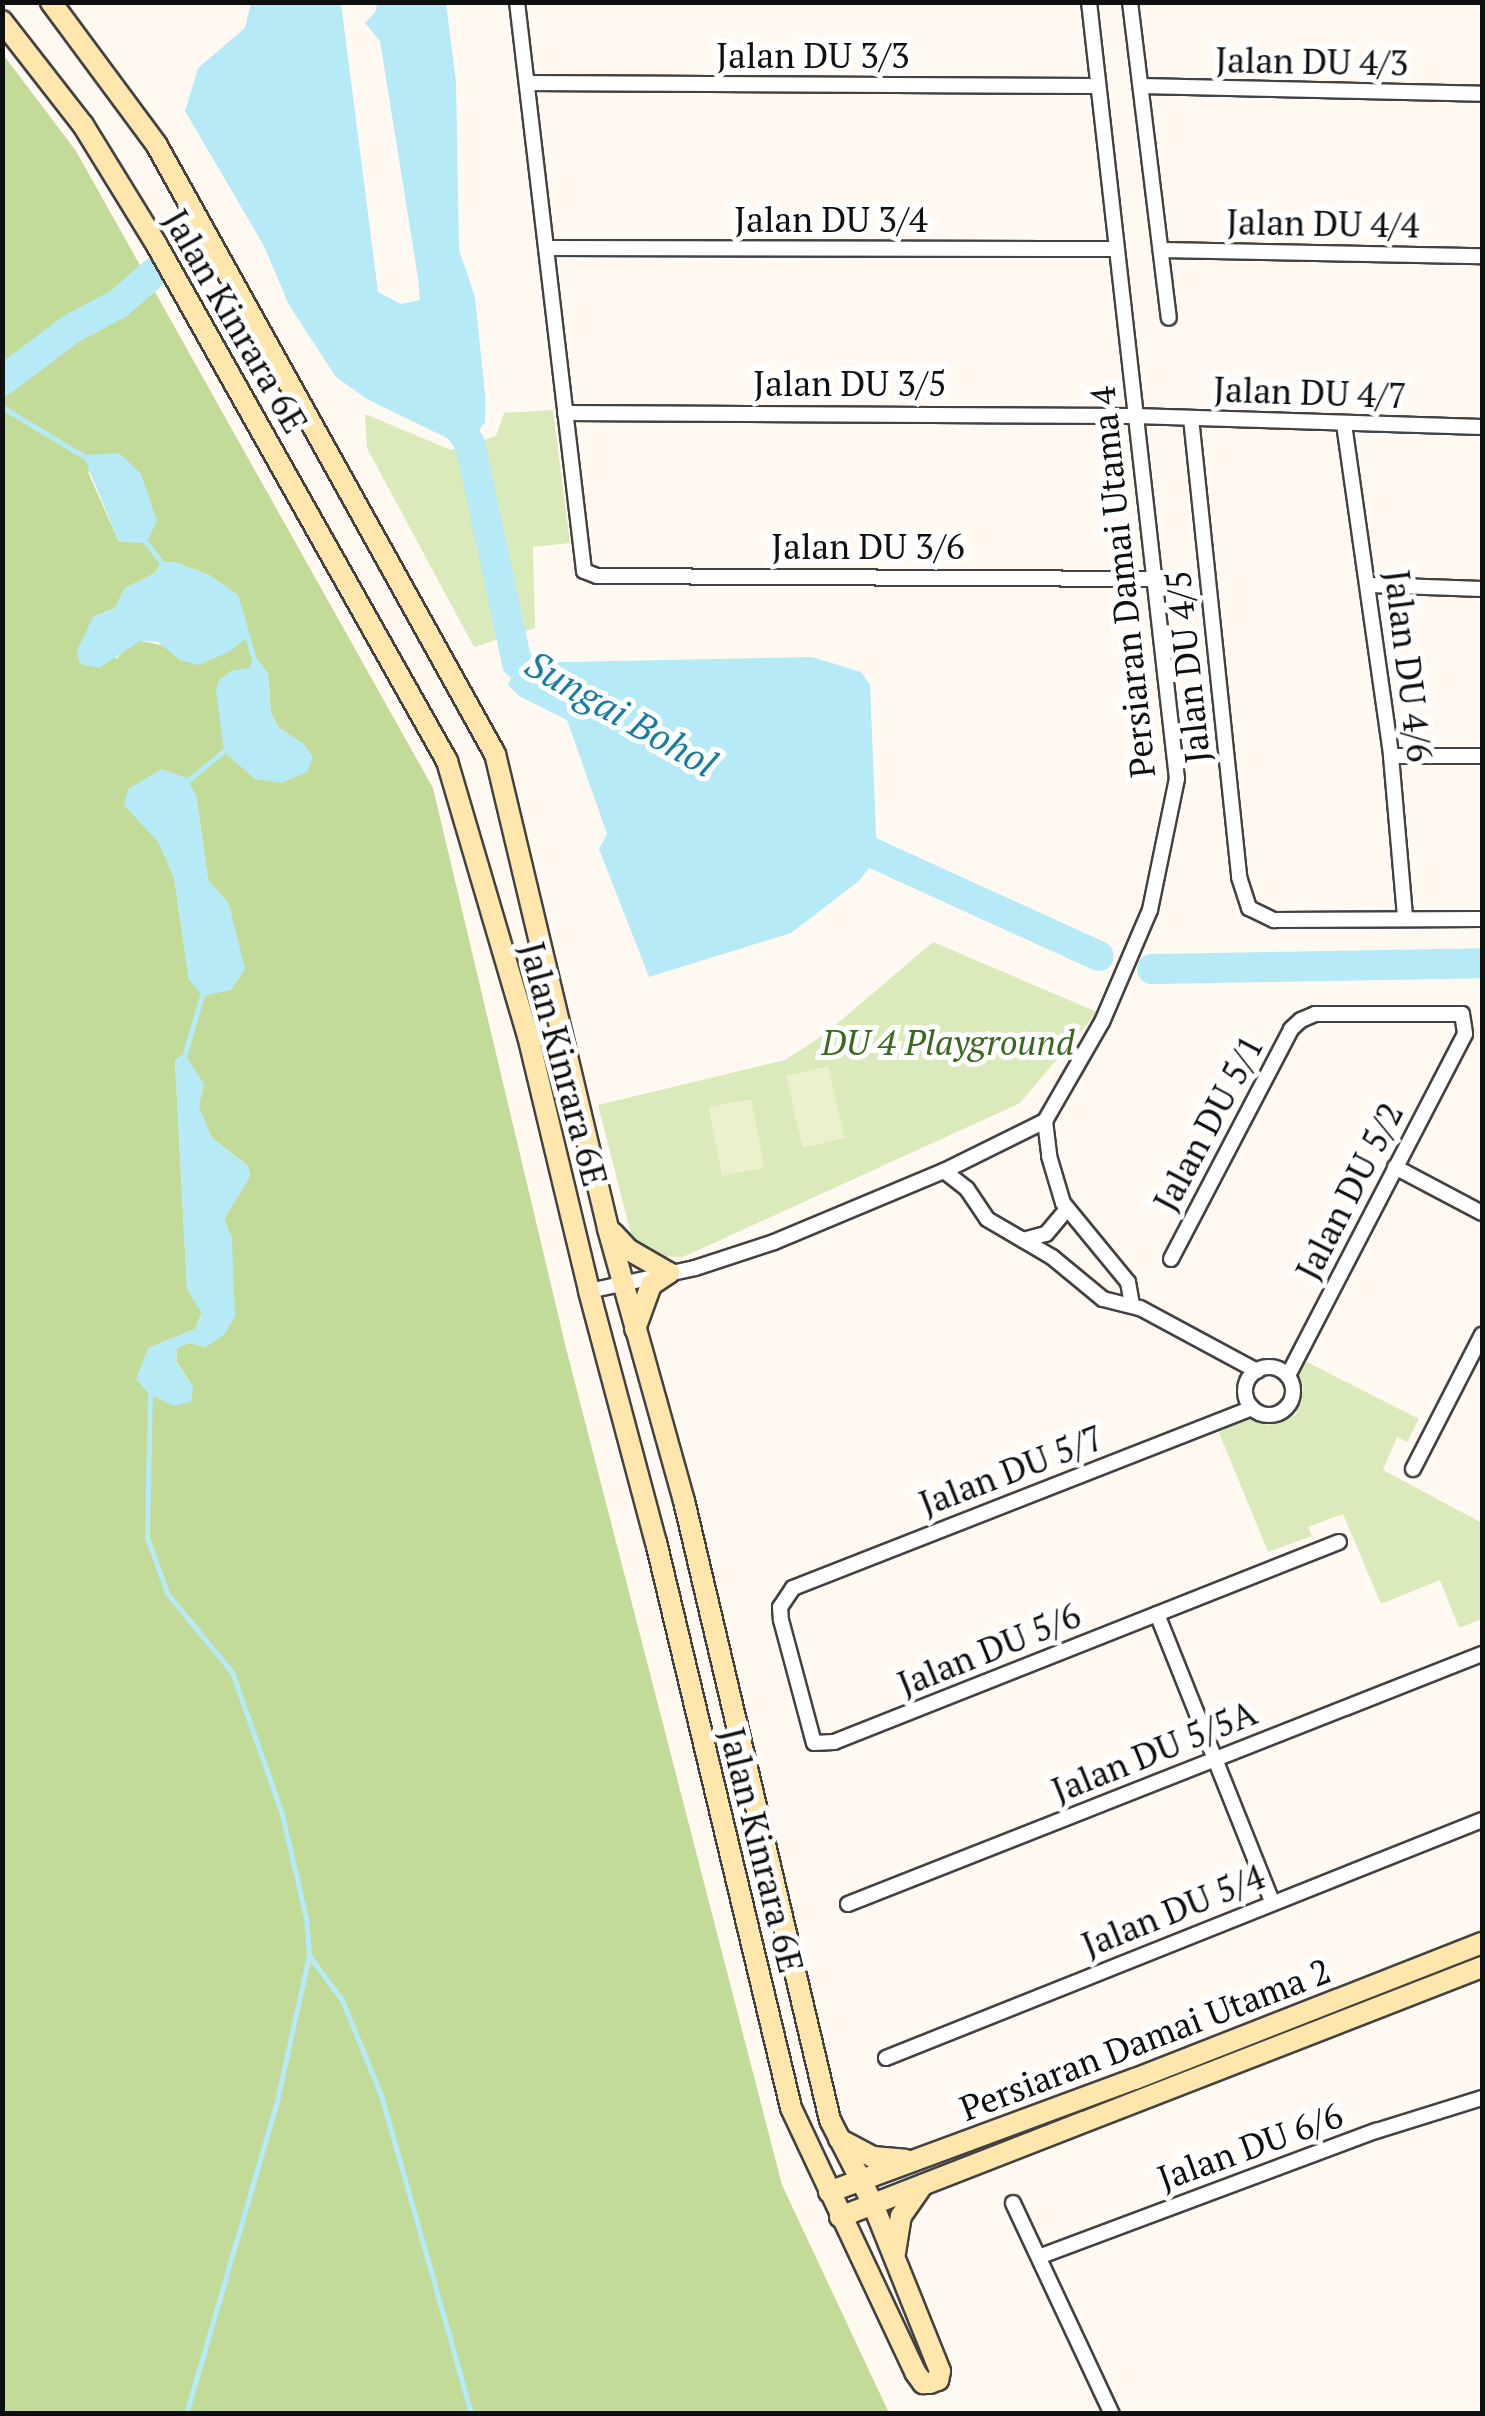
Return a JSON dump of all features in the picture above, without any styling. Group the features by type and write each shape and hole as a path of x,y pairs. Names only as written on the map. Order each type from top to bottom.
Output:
{"street":[{"name":"Jalan Kinrara 6E","path":"2,21 83,126 155,242 447,761 528,1036 589,1291 656,1542 791,2108 915,2372 923,2383 930,2384 938,2380 940,2371 874,2204 838,2138 770,1882 684,1501 608,1228 494,754 156,144 51,2"},
{"path":"517,2 565,412"},
{"name":"Persiaran Damai Utama 4","path":"1045,1121 1121,983 1150,910 1177,779 1088,2"},
{"path":"1130,2 1169,318"},
{"name":"Jalan DU 3/3","path":"527,82 1098,86"},
{"name":"Jalan DU 4/3","path":"1141,86 1482,94"},
{"name":"Jalan DU 3/4","path":"546,248 1116,250"},
{"name":"Jalan DU 4/4","path":"1162,250 1482,256"},
{"name":"Jalan DU 3/5","path":"565,412 1135,416"},
{"name":"Jalan DU 3/6","path":"565,412 584,571 597,576 1153,579"},
{"name":"Jalan DU 4/7","path":"1135,416 1482,428"},
{"name":"Jalan DU 4/5","path":"1191,418 1239,877 1249,908 1274,920 1406,917"},
{"name":"Jalan DU 4/6","path":"1344,424 1370,585 1406,917"},
{"path":"1370,585 1482,588"},
{"path":"1391,756 1482,756"},
{"path":"1406,917 1482,918"},
{"name":"Jalan DU 5/1","path":"1171,1259 1291,1029 1300,1020 1314,1014 1456,1012 1466,1021 1465,1034"},
{"name":"Jalan DU 5/2","path":"1288,1376 1465,1034"},
{"path":"589,1291 669,1273 774,1242 944,1171 1045,1121 1048,1156 1067,1209 1128,1282 1132,1305"},
{"path":"1395,1167 1482,1214"},
{"path":"944,1171 967,1189 988,1219 1103,1298 1132,1305 1256,1371 1276,1368 1288,1376 1294,1391 1282,1412 1266,1415 1252,1408 1245,1388 1256,1371"},
{"path":"1023,1240 1046,1234 1067,1209"},
{"path":"608,1228 629,1250 669,1273"},
{"path":"635,1330 651,1285 669,1273"},
{"path":"1412,1469 1482,1335"},
{"name":"Jalan DU 5/7","path":"793,1588 1252,1408"},
{"name":"Jalan DU 5/6","path":"793,1588 780,1607 781,1620 809,1735 821,1744 1338,1542"},
{"path":"1157,1614 1272,1902"},
{"name":"Jalan DU 5/5A","path":"848,1904 1482,1654"},
{"name":"Jalan DU 5/4","path":"886,2058 1482,1820"},
{"name":"Persiaran Damai Utama 2","path":"828,2192 1481,1955"},
{"name":"Persiaran Damai Utama 2","path":"840,2217 1481,1955"},
{"name":"Jalan DU 6/6","path":"1041,2256 1376,2131 1482,2098"},
{"path":"838,2138 886,2161 919,2160"},
{"path":"894,2259 901,2216 924,2184"},
{"path":"1013,2204 1041,2256 1112,2414"}],"green space":[{"path":"2,53 76,151 433,788 566,1348 782,2185 889,2413 3,2413","holes":["119,453 119,542 88,472","175,562 209,575 238,595 180,660 166,646 140,641 130,644 116,659 93,617 115,608 125,588 155,573 161,563","261,667 268,673 271,714 279,728 304,744 216,690 231,671","196,795 208,880 229,904 189,980 174,877 159,843","175,1061 212,1138 248,1166 250,1176 224,1219 232,1239 206,1347 189,1343 177,1348 176,1361 193,1387 148,1348 195,1329 202,1313 187,1288"]},
{"path":"553,410 570,543 533,547 535,628 474,647 367,448 365,414 451,450 496,436 504,413"},
{"name":"DU 4 Playground","path":"933,942 1097,1012 1020,1103 683,1257 650,1256 631,1234 598,1105 785,1060 825,1034"},
{"path":"828,1066 845,1138 803,1148 786,1076"},
{"path":"751,1099 764,1168 722,1176 709,1107"},
{"path":"1307,1362 1419,1419 1407,1442 1397,1437 1383,1470 1482,1523 1482,1619 1459,1628 1440,1580 1381,1604 1343,1514 1308,1527 1312,1536 1268,1552 1218,1430 1247,1417 1267,1425 1296,1415 1303,1388 1296,1374"}],"water":[{"path":"251,3 341,3 378,292 401,304 420,300 418,278 380,41 365,23 376,11 377,3 446,3 456,82 459,250 475,297 485,394 485,422 470,444 453,441 367,399 336,377 289,305 264,246 185,111 198,68 245,28"},
{"path":"119,453 141,474 157,521 146,543 119,542 83,455"},
{"path":"175,562 209,575 238,595 250,635 229,652 198,665 180,660 158,642 140,641 99,668 80,664 77,650 93,617 115,608 125,588 155,573 161,563"},
{"path":"255,656 268,673 271,714 279,728 304,744 313,757 307,772 281,783 255,779 224,752 216,690 219,680 231,671 249,668"},
{"path":"812,657 861,672 870,685 877,858 859,881 791,933 649,977 599,849 607,834 567,720 519,696 508,685 517,663"},
{"path":"162,769 187,778 196,795 208,880 229,904 245,969 231,990 203,996 189,980 174,877 159,843 124,805 128,789"},
{"path":"184,1053 204,1084 199,1107 212,1138 248,1166 250,1177 224,1219 232,1239 235,1316 225,1334 206,1347 189,1343 177,1348 176,1362 193,1387 191,1402 173,1406 149,1394 136,1379 148,1348 195,1329 202,1314 187,1289 175,1060"}],"waterway":[{"name":"Sungai Bohol","path":"2,381 71,329 118,304 155,272"},
{"path":"2,407 85,457"},
{"name":"Sungai Bohol","path":"447,410 470,444 517,663 551,681"},
{"path":"143,538 163,565"},
{"path":"246,632 255,663"},
{"path":"186,782 227,748"},
{"name":"Sungai Bohol","path":"842,839 1099,956"},
{"name":"Sungai Bohol","path":"1152,969 1482,963"},
{"path":"184,1057 203,991"},
{"path":"150,1392 147,1537 167,1593 232,1672 282,1814 306,1919 309,1955 277,2101 186,2414"},
{"path":"310,1957 342,2000 381,2095 471,2414"}]}
